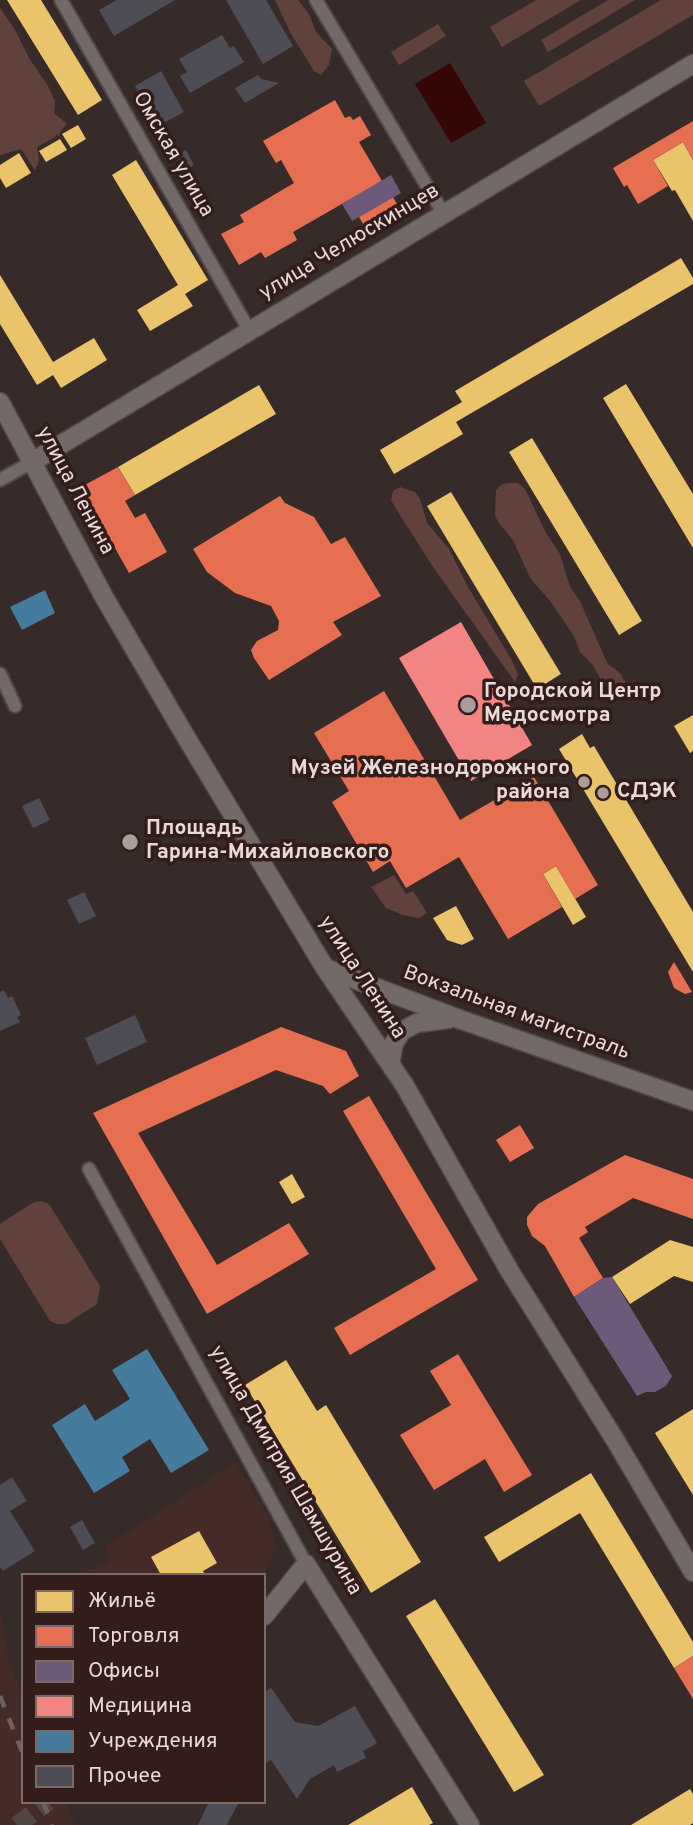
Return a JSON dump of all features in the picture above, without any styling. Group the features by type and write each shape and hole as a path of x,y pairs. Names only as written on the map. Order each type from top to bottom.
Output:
{"main road":[{"name":"улица Челюскинцев","path":"32,462 693,64"},
{"name":"улица Ленина","path":"0,402 104,597 324,968 410,1096 509,1270 617,1443 693,1572"},
{"name":"Вокзальная магистраль","path":"324,968 693,1101"},
{"path":"390,1065 394,1042 402,1031 416,1023 436,1019 460,1019"},
{"path":"266,1614 306,1564"},
{"name":"улица Дмитрия Шамшурина","path":"306,1564 470,1825"}],"street":[{"name":"Омская улица","path":"61,0 249,330"},
{"path":"316,0 443,213"},
{"path":"0,480 32,462"},
{"path":"0,674 15,706"},
{"name":"улица Дмитрия Шамшурина","path":"89,1170 306,1564"}],"shaded area":[{"path":"275,0 298,0 309,14 316,32 332,49 329,65 321,75 314,71 290,32"},
{"path":"536,0 581,0 502,47 490,27"},
{"path":"608,0 635,0 548,52 541,40"},
{"path":"661,0 693,0 693,15 539,106 524,81"},
{"path":"0,8 48,86 55,101 54,113 67,124 59,137 56,134 37,147 39,161 35,170 21,149 0,155"},
{"path":"438,24 446,36 399,65 391,52"},
{"path":"450,63 486,123 451,143 415,84"},
{"path":"518,483 525,489 546,533 560,554 570,587 580,601 608,664 621,674 625,682 619,697 611,698 592,664 580,652 574,636 551,602 530,578 513,540 498,522 495,515 496,490 502,484"},
{"path":"400,487 415,492 420,499 427,523 449,549 468,587 511,659 518,674 515,682 431,564 395,507 391,500 393,491"},
{"path":"394,875 406,894 413,891 427,913 419,918 386,908 371,887"},
{"path":"34,1202 49,1204 100,1286 97,1304 66,1324 50,1321 0,1239 0,1224"},
{"path":"235,1462 268,1517 276,1548 265,1573 80,1573 110,1561 105,1547"},
{"path":"0,1608 9,1662 21,1693 21,1804 67,1804 75,1825 0,1825"}],"building: Жильё":[{"path":"7,0 41,0 102,100 78,115"},
{"path":"78,125 86,139 71,148 62,134"},
{"path":"60,139 67,150 46,162 39,151"},
{"path":"683,142 693,160 693,221 653,160"},
{"path":"19,153 31,173 6,188 0,178 0,165"},
{"path":"136,160 208,280 185,294 193,306 150,331 137,310 178,285 112,175"},
{"path":"681,258 693,278 693,284 456,422 463,434 394,474 380,450 462,402 455,391"},
{"path":"0,275 53,362 94,338 107,360 61,388 53,375 37,385 0,324"},
{"path":"626,384 693,494 693,548 603,398"},
{"path":"259,385 276,414 135,495 118,467"},
{"path":"532,438 642,621 619,635 509,452"},
{"path":"451,492 561,674 537,689 427,506"},
{"path":"693,715 693,751 690,753 674,726"},
{"path":"378,725 452,848 421,866 348,743"},
{"path":"582,734 590,748 594,746 693,912 693,972 559,749"},
{"path":"556,866 586,917 573,925 543,874"},
{"path":"456,906 474,939 462,945 447,940 433,918"},
{"path":"292,1174 305,1197 292,1204 279,1182"},
{"path":"670,1240 693,1247 693,1282 674,1276 630,1304 612,1277"},
{"path":"286,1360 317,1411 326,1405 421,1562 371,1593 245,1385"},
{"path":"693,1409 693,1495 655,1433"},
{"path":"591,1473 693,1642 693,1656 674,1668 580,1513 499,1562 484,1537"},
{"path":"199,1531 217,1563 203,1571 204,1573 160,1573 151,1557"},
{"path":"435,1599 544,1775 514,1792 406,1616"},
{"path":"412,1787 433,1823 348,1825"},
{"path":"690,1789 693,1794 693,1823 690,1825 631,1825"}],"building: Торговля":[{"path":"335,100 345,118 350,116 353,120 360,116 371,135 359,142 382,181 293,232 297,240 265,258 261,252 239,265 221,234 244,222 240,215 294,183 281,160 276,163 263,141"},
{"path":"693,121 693,160 683,142 653,160 668,186 638,204 613,168"},
{"path":"393,197 403,215 369,234 359,217"},
{"path":"118,467 135,495 125,501 135,518 145,513 167,552 129,573 81,487"},
{"path":"280,496 285,503 314,517 331,544 345,537 381,596 333,622 342,635 269,680 251,650 257,641 278,630 279,621 271,606 235,593 207,572 193,549"},
{"path":"384,691 460,820 534,777 598,885 575,899 556,866 543,874 562,907 508,939 459,857 406,888 390,861 373,872 332,802 349,791 314,733"},
{"path":"674,962 692,992 685,994 674,988 668,972"},
{"path":"281,1027 346,1051 359,1076 330,1094 323,1086 276,1070 138,1133 217,1265 289,1223 309,1254 207,1314 93,1113"},
{"path":"369,1096 478,1280 350,1355 334,1328 436,1269 343,1111"},
{"path":"520,1125 534,1148 510,1162 496,1140"},
{"path":"625,1155 693,1179 693,1219 633,1198 585,1227 588,1232 579,1238 603,1278 574,1297 545,1246 532,1236 527,1217 538,1204"},
{"path":"458,1354 532,1475 504,1492 485,1459 434,1490 400,1435 451,1405 430,1371"},
{"path":"693,1656 693,1699 674,1668"}],"building: Офисы":[{"path":"391,175 401,193 352,221 342,204"},
{"path":"612,1277 672,1376 666,1386 655,1392 637,1396 574,1297 603,1278"}],"building: Медицина":[{"path":"461,622 532,745 471,781 399,658"}],"building: Учреждения":[{"path":"45,590 55,613 22,630 10,607"},
{"path":"147,1349 209,1450 171,1473 150,1439 122,1457 130,1471 94,1493 52,1425 85,1404 95,1421 130,1399 112,1370"}],"building: Прочее":[{"path":"117,0 175,0 114,36 99,10"},
{"path":"226,0 266,0 293,46 263,64"},
{"path":"222,35 230,48 234,46 244,62 190,93 180,76 187,72 179,59"},
{"path":"161,71 184,112 158,126 135,86"},
{"path":"258,75 261,79 279,83 245,103 235,88"},
{"path":"186,150 194,165 184,171 176,156"},
{"path":"39,798 50,820 33,828 22,806"},
{"path":"84,892 96,916 79,924 67,900"},
{"path":"4,990 8,998 12,996 21,1015 17,1017 20,1022 0,1031 0,992"},
{"path":"135,1015 147,1042 97,1065 85,1038"},
{"path":"12,1477 27,1501 10,1511 35,1551 3,1571 0,1567 0,1485"},
{"path":"82,1520 95,1543 83,1550 70,1527"},
{"path":"271,1688 295,1722 318,1726 355,1706 377,1743 363,1751 366,1758 337,1772 334,1765 310,1779 297,1799 271,1760 266,1763 266,1691"},
{"path":"208,1804 238,1804 227,1825 198,1825"}],"tunnel":[{"path":"17,1825 45,1804"}],"railway":[{"path":"0,1696 21,1749"},
{"path":"44,1804 52,1825"}],"place":[{"name":"Городской Центр Медосмотра","path":"468,705"},
{"name":"Музей Железнодорожного района","path":"584,782"},
{"name":"СДЭК","path":"603,793"},
{"name":"Площадь Гарина-Михайловского","path":"130,842"}]}
